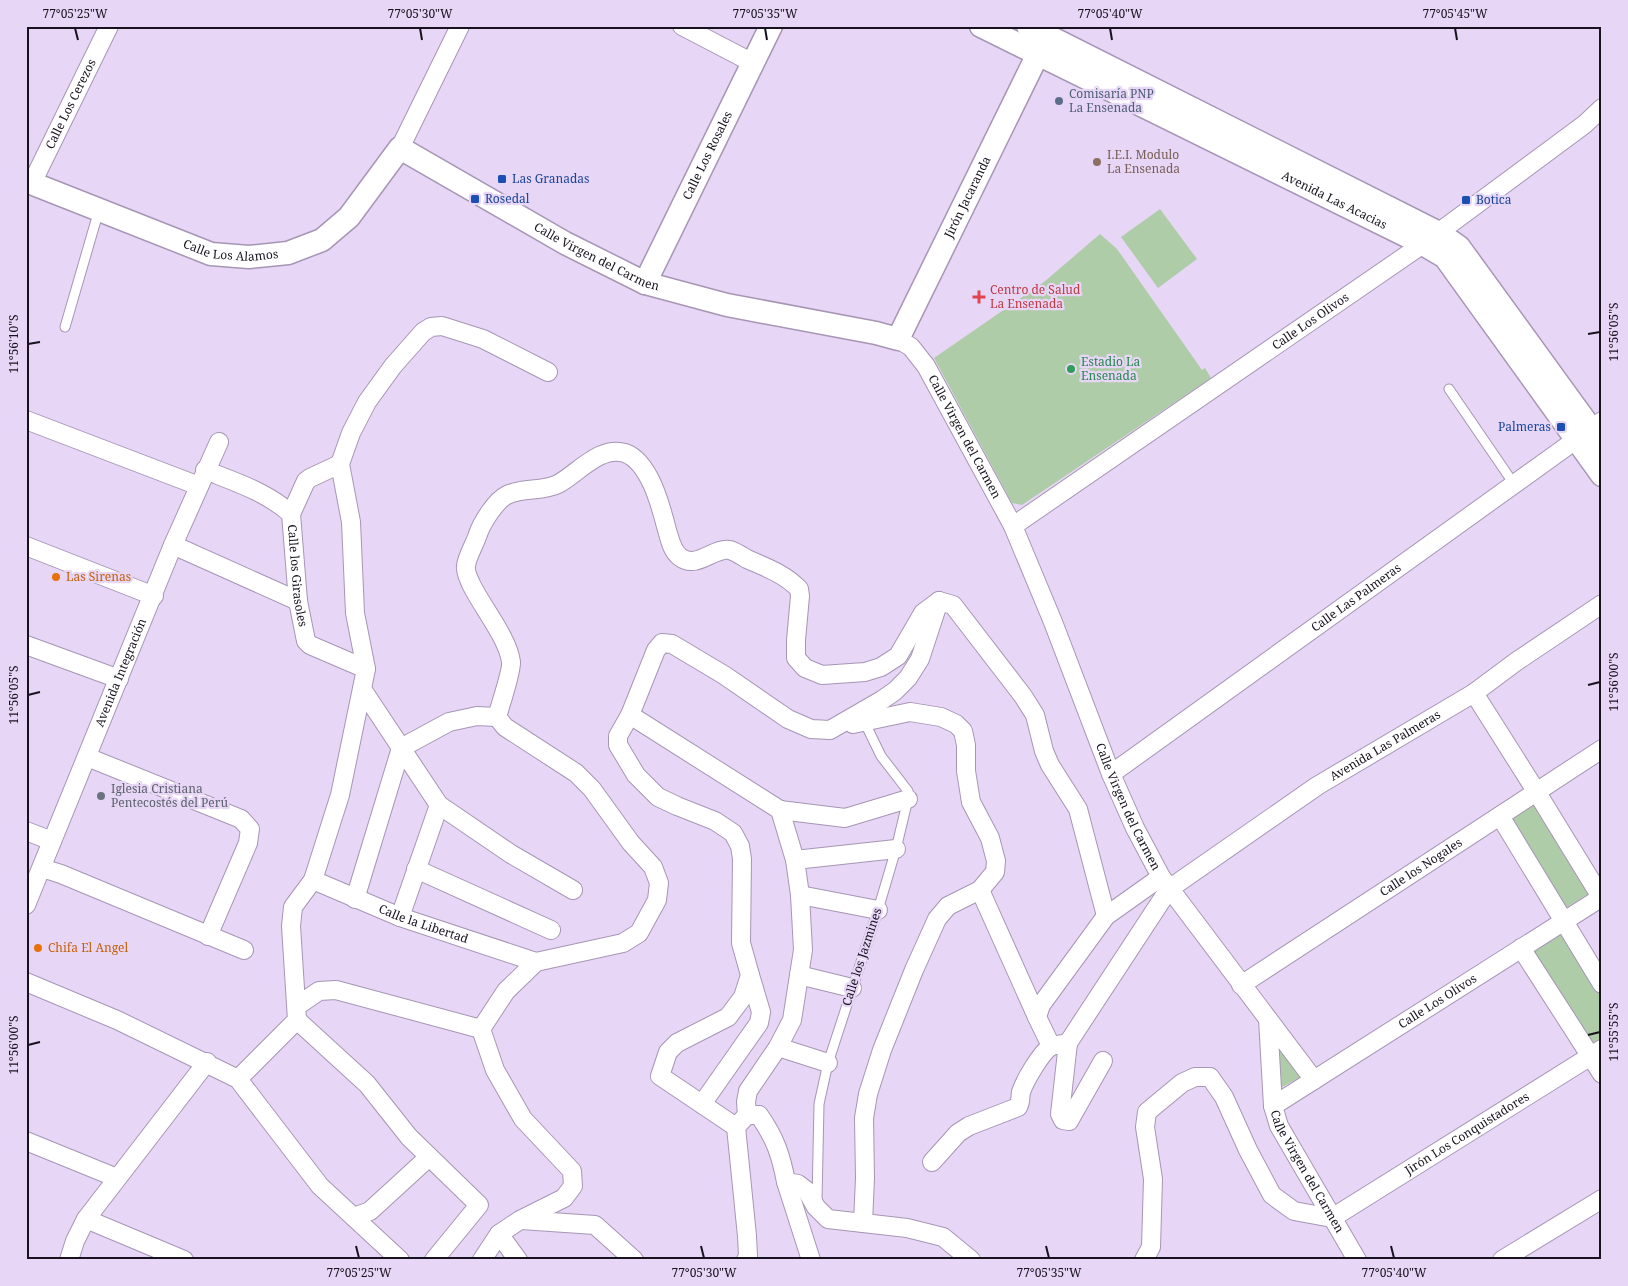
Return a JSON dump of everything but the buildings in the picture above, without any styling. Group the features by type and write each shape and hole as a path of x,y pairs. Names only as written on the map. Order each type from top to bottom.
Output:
{"street":[{"name":"Calle Los Cerezos","path":"29,182 108,26"},
{"path":"400,148 460,26"},
{"path":"682,26 753,63"},
{"name":"Calle Los Rosales","path":"645,283 771,26"},
{"name":"Avenida Las Acacias","path":"981,26 1041,36 1431,238 1593,433 1602,475"},
{"name":"Jirón Jacaranda","path":"898,339 1041,36"},
{"name":"Calle Los Olivos","path":"1013,526 1431,238 1585,124 1602,108"},
{"name":"Calle Los Alamos","path":"29,182 211,254 249,257 288,253 322,240 349,218 400,148"},
{"name":"Calle Virgen del Carmen","path":"400,148 565,243 645,283 727,305 876,333 898,339 911,347 926,366 1013,526 1053,622 1111,774 1135,828 1165,883 1314,1080"},
{"path":"434,1260 479,1205 409,1137 367,1084 297,1013 291,926 293,907 313,880 340,795 366,669 355,613 351,522 340,464 351,433 367,402 393,366 423,332 431,327 442,326 483,339 548,372"},
{"path":"26,420 202,478"},
{"name":"Calle Las Palmeras","path":"1111,774 1514,484 1593,433"},
{"name":"Avenida Integración","path":"26,906 154,596 173,545 219,442"},
{"path":"497,717 511,664 504,641 478,597 466,567 482,524 506,496 520,491 551,487 594,459 609,452 625,453 638,462 648,477 660,504 673,548 678,556 685,561 692,561 730,550 784,577 799,589 796,658 805,668 822,675 865,672 881,666 898,656 923,613 939,601"},
{"path":"291,514 306,481 340,464"},
{"name":"Calle los Girasoles","path":"202,478 265,495 291,514 298,601 308,644 366,669"},
{"path":"173,545 298,601"},
{"path":"26,546 154,596"},
{"path":"830,730 896,691 908,678 920,659 939,601"},
{"path":"939,601 953,605 1023,696 1035,715 1050,765 1078,809 1106,916"},
{"name":"Avenida Las Palmeras","path":"1037,1017 1041,1005 1106,916 1165,883 1317,786 1474,693 1602,604"},
{"path":"702,1104 759,1023 761,1012 741,943 742,880 740,846 733,833 715,821 658,797 636,775 618,745 618,736 630,715 656,650 662,643 672,644 724,675 788,719 811,729 830,730 910,712 941,717 956,724 963,731 971,802 990,838 996,861 995,872 980,890 948,906 937,919 882,1050 868,1094 864,1118 865,1178 863,1223"},
{"path":"26,645 119,679"},
{"path":"362,690 439,805 511,854 573,890"},
{"path":"1474,693 1601,897"},
{"path":"630,715 780,810 845,818 908,798"},
{"path":"355,899 401,748 449,722 477,716 497,717 505,727 576,773 592,789 631,843 653,867 659,883 657,900 640,933 623,944 536,962 506,990 481,1029"},
{"name":"Calle los Nogales","path":"1241,985 1602,749"},
{"path":"87,756 241,819 250,830 248,843 208,936"},
{"path":"400,917 439,805"},
{"path":"748,1258 741,1121 748,1091 778,1047 792,1020 802,950 800,895 795,860 780,810"},
{"path":"1500,816 1602,984"},
{"path":"26,831 52,841"},
{"path":"795,860 896,849"},
{"path":"42,868 61,874 244,950"},
{"path":"416,869 551,930"},
{"name":"Calle la Libertad","path":"313,880 400,917 536,962"},
{"path":"1103,1061 1069,1120 1063,1120 1060,1114 1068,1043 1165,883"},
{"path":"980,890 1051,1046"},
{"path":"800,895 878,910"},
{"name":"Calle Los Olivos","path":"1273,1106 1601,897"},
{"path":"1521,948 1596,1053 1602,1074"},
{"path":"750,975 743,997 728,1017 677,1043 668,1052 660,1076 702,1104 741,1121 759,1115 772,1133 782,1159 786,1182 811,1260"},
{"path":"799,975 852,988"},
{"path":"26,982 117,1020 207,1062 238,1079 320,1186 400,1260"},
{"path":"238,1079 297,1013 319,992 336,990 481,1029"},
{"name":"Calle Virgen del Carmen","path":"1268,1018 1273,1106 1279,1126 1357,1260"},
{"path":"481,1029 495,1070 524,1119 572,1171 574,1186 564,1198 520,1220 500,1234 482,1260"},
{"path":"932,1162 958,1133 969,1126 1018,1107 1021,1092 1041,1056 1051,1046 1068,1043"},
{"path":"778,1047 828,1063"},
{"name":"Jirón Los Conquistadores","path":"1332,1218 1596,1053"},
{"path":"69,1260 75,1241 86,1219 207,1062"},
{"path":"1144,1260 1151,1247 1153,1179 1145,1127 1147,1112 1182,1083 1195,1077 1210,1077 1224,1097 1248,1150 1272,1194 1294,1212 1332,1218"},
{"path":"26,1141 117,1178"},
{"path":"354,1217 370,1211 429,1157"},
{"path":"786,1182 798,1184 807,1191 816,1207 828,1219 907,1228 943,1237 971,1260"},
{"path":"1502,1260 1602,1199"},
{"path":"86,1219 184,1260"},
{"path":"520,1220 595,1225 634,1260"},
{"path":"500,1234 518,1260"}],"lane":[{"path":"65,327 99,210"},
{"path":"1449,390 1514,484"},
{"path":"864,721 881,756 908,791 908,798"},
{"name":"Calle los Jazmines","path":"816,1207 819,1104 828,1063 878,910 896,849 908,798"}],"green space":[{"path":"1160,209 1197,259 1158,288 1121,237"},
{"name":"Estadio La Ensenada","path":"1100,234 1117,249 1202,370 1205,368 1211,378 1022,505 1012,503 934,358 1044,282"},
{"path":"1535,801 1591,892 1566,908 1509,817"},
{"path":"1562,930 1602,997 1602,1039 1589,1046 1531,947"},
{"path":"1276,1042 1300,1075 1299,1078 1282,1087 1280,1086"}],"place":[{"name":"Comisaría PNP La Ensenada","path":"1059,101"},
{"name":"I.E.I. Modulo La Ensenada","path":"1097,162"},
{"name":"Las Granadas","path":"502,179"},
{"name":"Rosedal","path":"475,199"},
{"name":"Botica","path":"1466,200"},
{"name":"Centro de Salud La Ensenada","path":"979,297"},
{"name":"Estadio La Ensenada","path":"1071,369"},
{"name":"Palmeras","path":"1561,427"},
{"name":"Las Sirenas","path":"56,577"},
{"name":"Iglesia Cristiana Pentecostés del Perú","path":"101,796"},
{"name":"Chifa El Angel","path":"38,948"}]}
